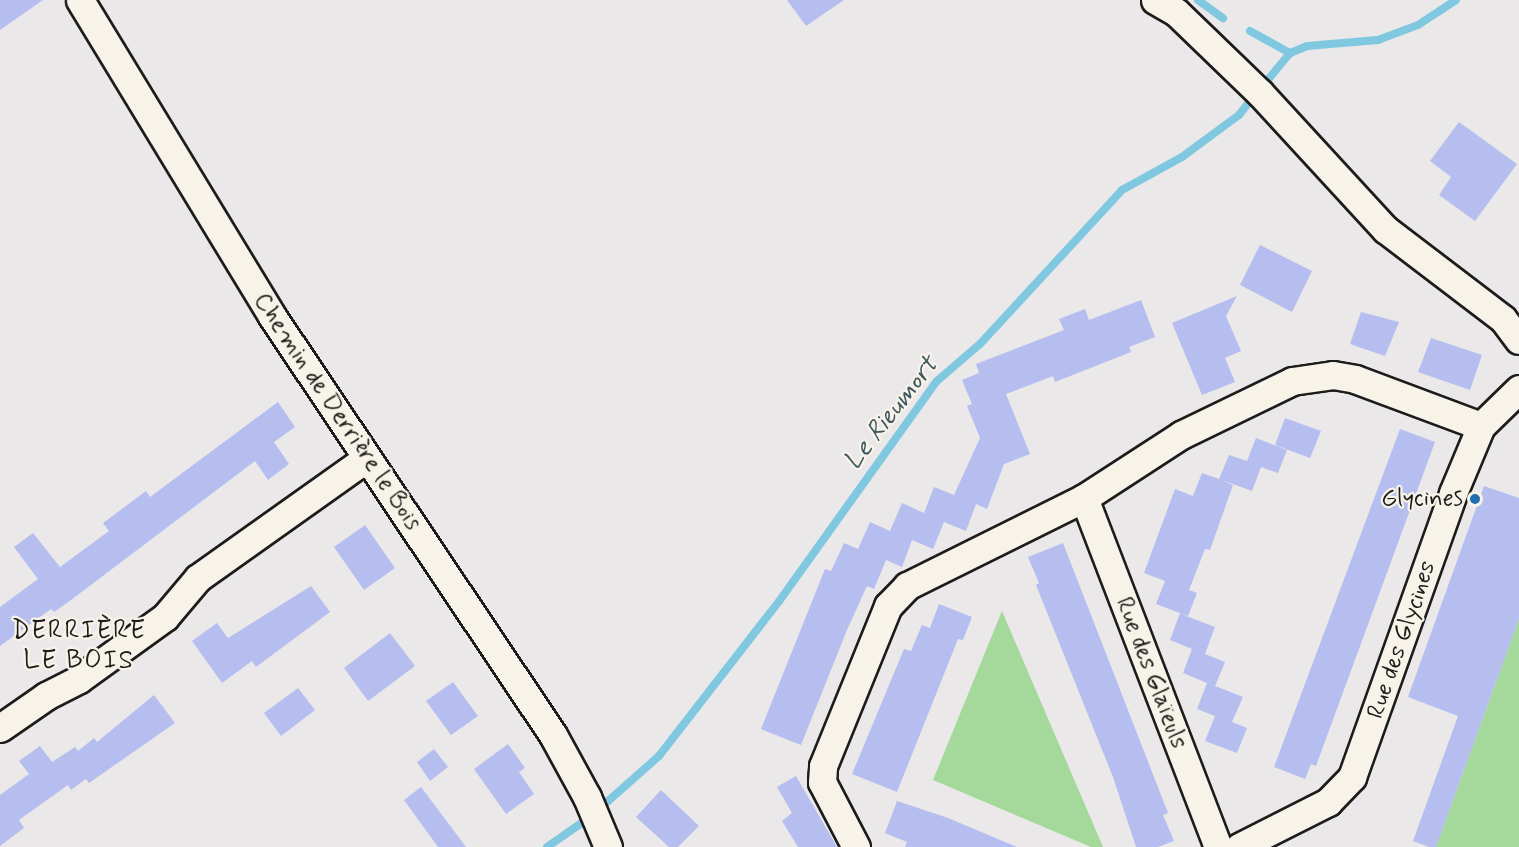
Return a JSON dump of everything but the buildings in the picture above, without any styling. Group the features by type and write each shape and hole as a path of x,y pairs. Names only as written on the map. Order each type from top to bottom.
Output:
{"street":[{"name":"Chemin de Derrière le Bois","path":"81,0 272,316 553,735 609,847"},
{"path":"1155,0 1176,12 1260,93 1385,229 1503,319 1519,340"},
{"path":"856,847 822,782 823,766 888,606 907,586 1084,498 1181,435 1292,381 1312,376 1355,379 1481,426"},
{"name":"Rue des Glycines","path":"1239,847 1328,802 1352,777 1453,493 1481,426 1519,389"},
{"path":"0,728 46,696 79,679 165,617 198,578 367,458"},
{"name":"Rue des Glaïeuls","path":"1084,498 1218,847"}],"green space":[{"path":"1002,611 1103,847 1091,847 933,780"},
{"path":"1519,619 1519,847 1436,847 1499,674"}],"waterway":[{"path":"1198,0 1223,18"},
{"name":"Le Rieumort","path":"1262,87 1290,53 1307,46 1378,40 1418,25 1456,0"},
{"path":"1250,31 1290,53"},
{"name":"Le Rieumort","path":"607,802 659,756 780,600 937,381 980,344 1122,190 1182,157 1239,115 1254,96"},
{"name":"Le Rieumort","path":"547,847 583,822"}],"place":[{"name":"Glycines","path":"1475,499"}],"district":[{"name":"DERRIÈRE LE BOIS","path":"79,647"}]}
